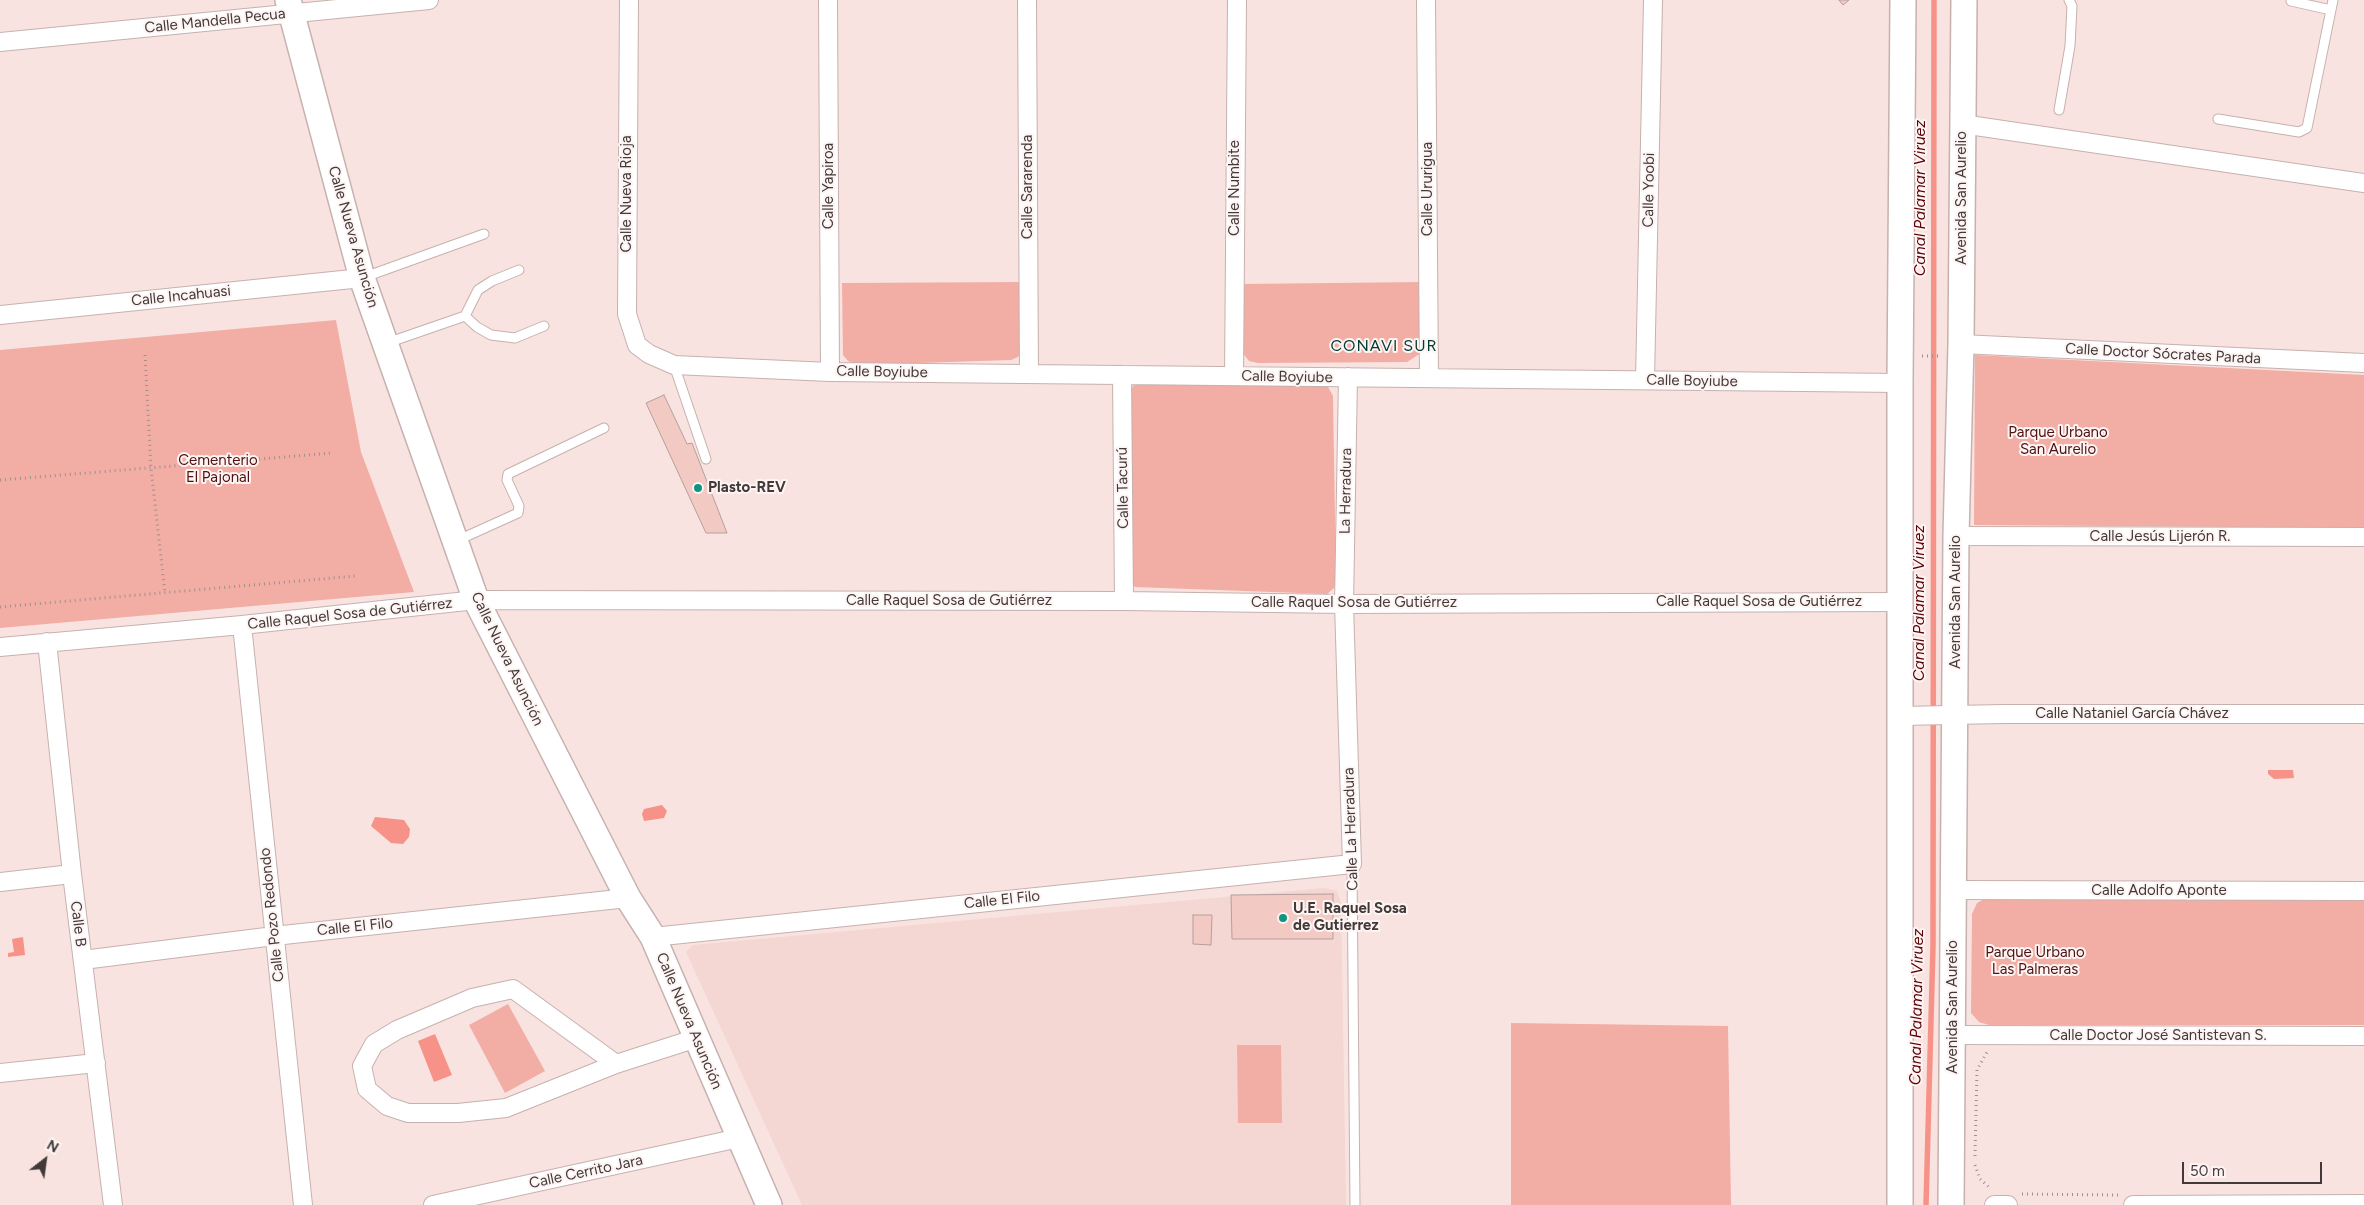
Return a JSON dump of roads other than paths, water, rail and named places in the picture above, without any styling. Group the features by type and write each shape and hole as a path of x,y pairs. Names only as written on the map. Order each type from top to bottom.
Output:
{"main road":[{"path":"1900,1205 1905,717 1901,602 1900,383 1903,0"},
{"name":"Avenida San Aurelio","path":"1951,1205 1954,890 1950,716 1956,536 1955,351 1964,0"},
{"name":"Calle Nueva Asunción","path":"290,7 362,278 387,343 476,600 628,898 653,937 769,1205"}],"street":[{"name":"Calle Mandella Pecua","path":"0,42 290,7 429,0"},
{"name":"Calle Nueva Rioja","path":"629,0 627,314 637,345 649,354 674,365"},
{"name":"Calle Yapiroa","path":"828,0 830,372"},
{"name":"Calle Sararenda","path":"1027,0 1029,374"},
{"name":"Calle Numbite","path":"1234,376 1237,0"},
{"name":"Calle Ururigua","path":"1426,0 1429,378"},
{"name":"Calle Yoobi","path":"1645,380 1653,0"},
{"path":"1962,124 2364,183"},
{"name":"Calle Incahuasi","path":"0,315 362,278"},
{"name":"Calle Doctor Sócrates Parada","path":"1955,351 2364,363"},
{"name":"Calle Boyiube","path":"674,365 830,372 1900,383"},
{"name":"Calle Tacurú","path":"1122,375 1124,601"},
{"name":"La Herradura","path":"1344,604 1348,377"},
{"name":"Calle Jesús Lijerón R.","path":"1956,536 2364,537"},
{"name":"Calle Raquel Sosa de Gutiérrez","path":"0,647 242,625 476,600 1124,601 1344,604 1901,602"},
{"name":"Calle La Herradura","path":"1344,604 1352,864"},
{"name":"Calle Pozo Redondo","path":"242,625 302,1205"},
{"name":"Calle B","path":"47,642 72,874 113,1205"},
{"name":"Calle Nataniel García Chávez","path":"1905,717 2004,714 2364,714"},
{"name":"Calle El Filo","path":"653,937 1352,864"},
{"path":"0,882 72,874"},
{"name":"Calle Adolfo Aponte","path":"1954,890 2364,891"},
{"name":"Calle El Filo","path":"83,960 274,936 628,898"},
{"path":"616,1064 513,989 472,998 397,1030 374,1044 362,1066 367,1089 387,1106 408,1113 458,1113 506,1108 616,1064 697,1038"},
{"name":"Calle Doctor José Santistevan S.","path":"1952,1034 2364,1036"},
{"path":"0,1072 96,1063"},
{"name":"Calle Cerrito Jara","path":"433,1205 739,1138"},
{"path":"1995,1198 2012,1200"},
{"path":"2130,1200 2300,1205 2364,1204"}],"lane":[{"path":"2059,110 2070,46 2072,6 2069,0"},
{"path":"2218,119 2299,132 2307,128 2332,5 2291,1"},
{"path":"362,278 484,234"},
{"path":"387,343 465,316 478,290 492,281 519,270"},
{"path":"465,316 477,327 492,335 515,338 544,326"},
{"path":"674,365 706,459"},
{"path":"456,541 518,513 520,506 507,480 508,474 604,428"},
{"name":"Calle La Herradura","path":"1352,864 1355,1205"}],"waterway":[{"name":"Canal Palamar Viruez","path":"1926,1205 1933,946 1934,0"}],"place":[{"name":"Plasto-REV","path":"698,488"},
{"name":"U.E. Raquel Sosa de Gutierrez","path":"1283,918"}],"district":[{"name":"CONAVI SUR","path":"1384,346"}],"park label":[{"name":"Parque Urbano San Aurelio","path":"2058,442"},
{"name":"Cementerio El Pajonal","path":"218,470"},
{"name":"Parque Urbano Las Palmeras","path":"2035,962"}]}
